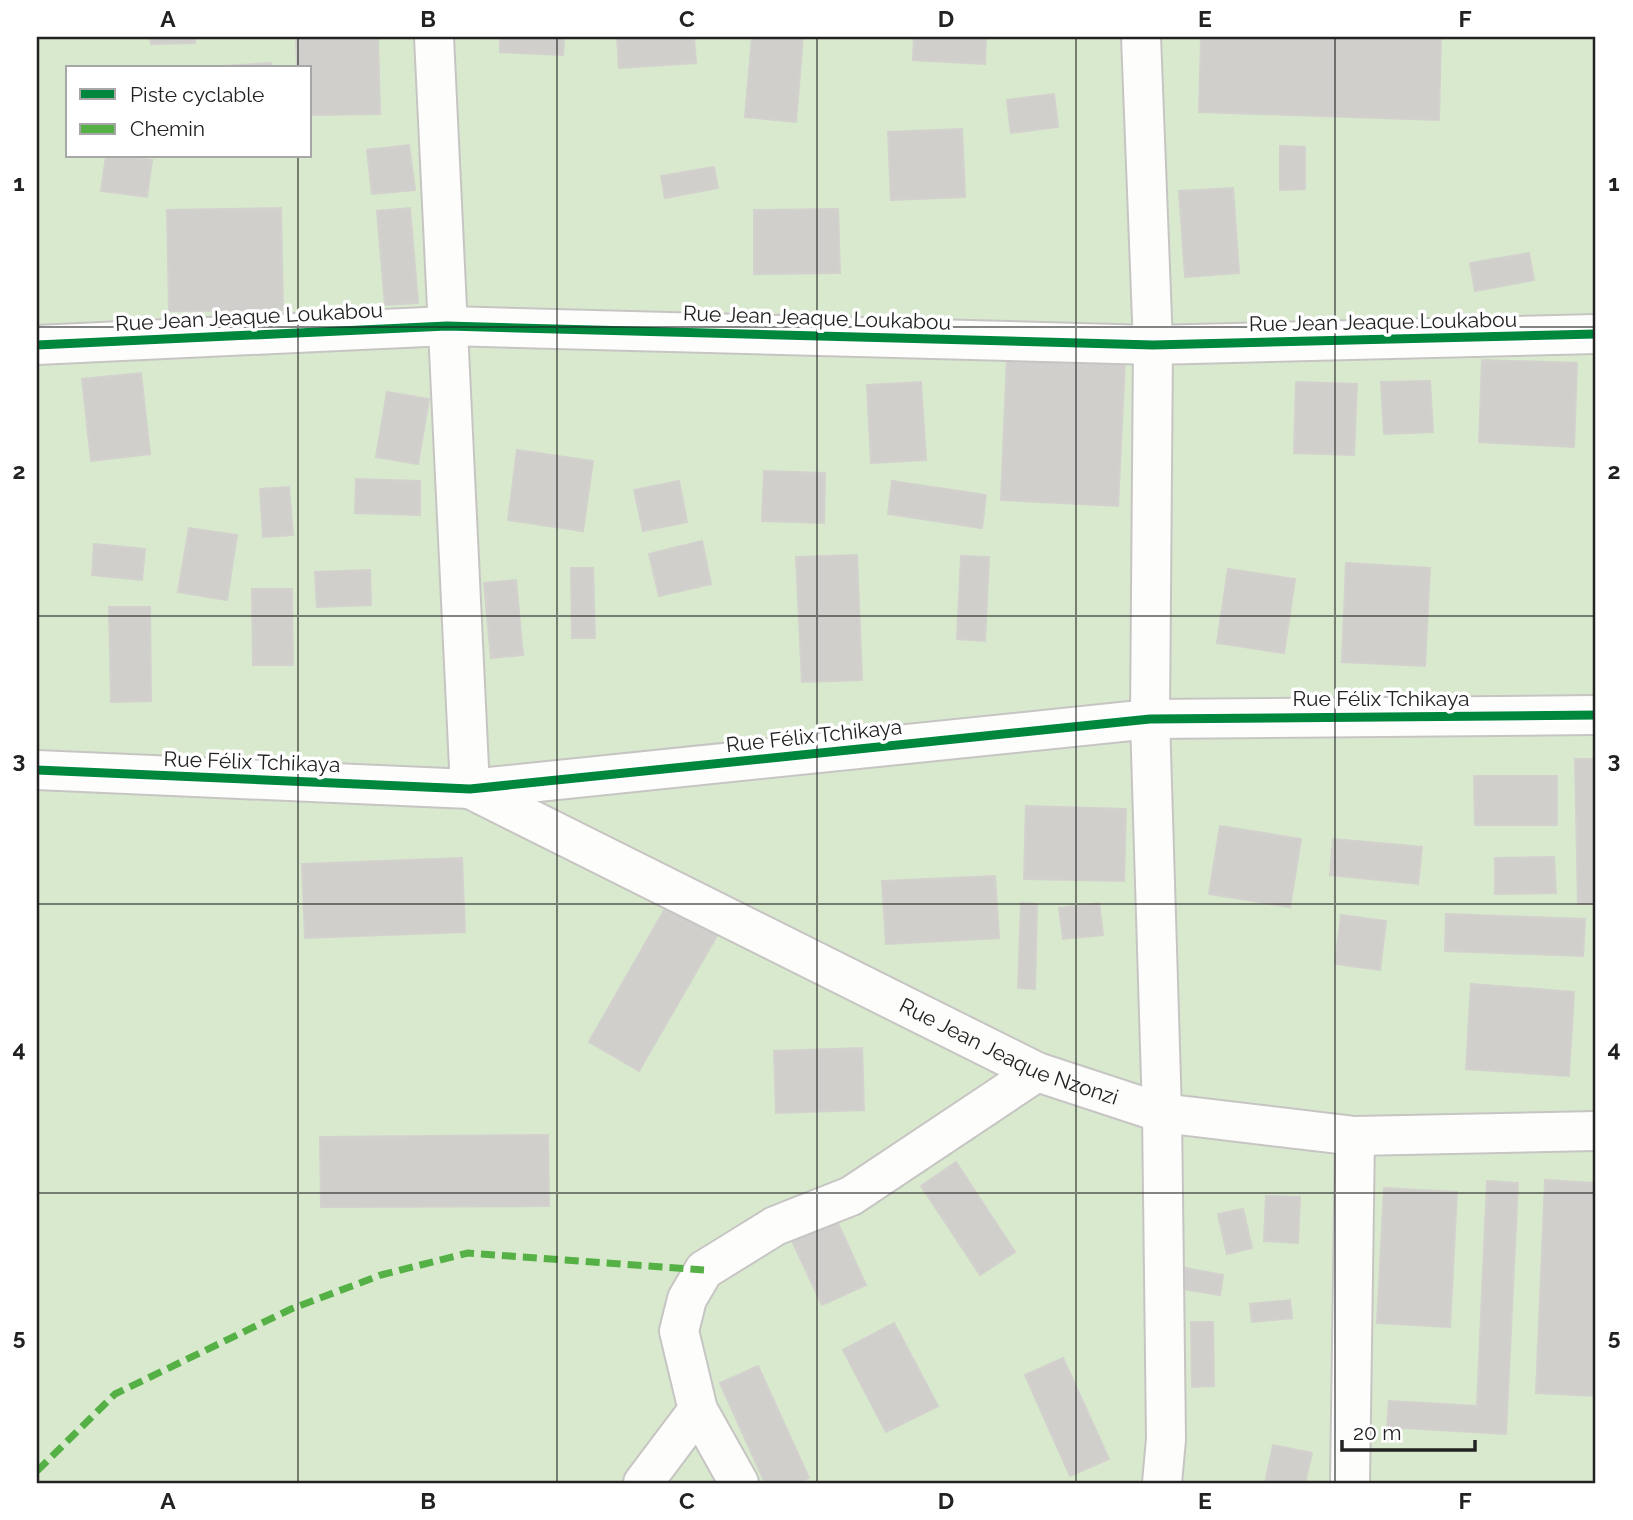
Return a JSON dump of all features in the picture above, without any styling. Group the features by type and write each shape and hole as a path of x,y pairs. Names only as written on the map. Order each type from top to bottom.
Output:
{"street":[{"path":"434,37 470,789"},
{"path":"1141,37 1153,345 1150,719 1162,1113 1166,1439 1162,1483"},
{"name":"Rue Jean Jeaque Loukabou","path":"37,345 447,326 1153,345 1596,334"},
{"name":"Rue Félix Tchikaya","path":"37,770 470,789 1150,719 1596,715"},
{"name":"Rue Jean Jeaque Nzonzi","path":"470,789 1037,1072 1162,1113 1355,1136 1596,1130"},
{"path":"739,1483 698,1410 678,1331 687,1298 704,1270 775,1226 851,1196 1037,1072"},
{"path":"1350,1483 1355,1136"},
{"path":"643,1483 698,1410"}],"green space":[{"path":"37,37 1596,37 1596,1483 37,1483"}],"building":[{"path":"150,37 195,37 195,43 151,44"},
{"path":"296,37 378,37 380,114 312,115 312,66 297,66"},
{"path":"500,37 564,37 563,55 500,52"},
{"path":"617,37 694,37 696,63 619,68"},
{"path":"752,37 803,37 796,122 745,117"},
{"path":"914,37 986,37 985,64 913,60"},
{"path":"1201,37 1441,37 1439,120 1199,112"},
{"path":"271,63 272,66 224,66"},
{"path":"1054,94 1058,127 1011,133 1007,100"},
{"path":"962,129 965,197 891,200 888,132"},
{"path":"409,145 415,190 372,194 367,150"},
{"path":"1280,146 1305,147 1305,189 1280,190"},
{"path":"106,158 152,160 147,197 101,191"},
{"path":"714,167 718,188 665,198 661,176"},
{"path":"1233,188 1239,273 1185,277 1179,191"},
{"path":"281,208 283,310 169,311 167,210"},
{"path":"410,208 418,303 385,305 377,211"},
{"path":"838,209 840,273 754,274 754,210"},
{"path":"1529,253 1534,280 1475,291 1470,263"},
{"path":"1007,356 1125,362 1118,506 1001,500"},
{"path":"1482,360 1577,363 1574,447 1479,442"},
{"path":"141,373 150,454 91,461 82,379"},
{"path":"1430,381 1433,432 1384,434 1381,382"},
{"path":"921,382 926,460 871,463 867,385"},
{"path":"1296,382 1357,384 1354,455 1294,453"},
{"path":"387,392 429,399 418,464 376,457"},
{"path":"517,450 593,461 583,531 508,520"},
{"path":"764,471 825,473 824,523 762,521"},
{"path":"356,479 420,481 420,515 355,513"},
{"path":"679,481 687,522 643,531 634,490"},
{"path":"892,481 986,495 982,528 888,514"},
{"path":"289,487 293,535 263,537 260,489"},
{"path":"189,528 237,535 227,600 178,592"},
{"path":"702,541 711,584 659,596 649,554"},
{"path":"94,544 145,549 142,580 92,575"},
{"path":"857,555 862,680 802,682 796,557"},
{"path":"961,556 989,557 985,641 957,639"},
{"path":"1346,563 1430,568 1425,666 1342,662"},
{"path":"571,568 593,568 595,638 572,638"},
{"path":"1228,569 1295,579 1284,653 1217,643"},
{"path":"370,570 371,605 317,607 315,572"},
{"path":"516,580 523,655 491,658 484,583"},
{"path":"252,589 292,589 293,665 253,665"},
{"path":"109,607 150,607 151,701 111,702"},
{"path":"1575,759 1596,759 1596,904 1578,904"},
{"path":"1474,776 1557,776 1557,825 1475,825"},
{"path":"1026,806 1126,809 1124,881 1024,879"},
{"path":"1220,826 1301,839 1290,907 1209,894"},
{"path":"1333,839 1422,847 1418,884 1330,875"},
{"path":"1554,857 1556,893 1495,894 1495,858"},
{"path":"462,858 465,932 305,938 302,864"},
{"path":"995,876 999,938 886,944 882,881"},
{"path":"671,898 722,927 639,1071 589,1042"},
{"path":"1021,903 1037,904 1035,989 1018,988"},
{"path":"1099,903 1103,935 1063,939 1059,908"},
{"path":"1446,914 1585,919 1583,956 1445,951"},
{"path":"1341,915 1386,921 1380,970 1335,964"},
{"path":"1471,984 1574,992 1569,1076 1466,1069"},
{"path":"862,1048 864,1110 776,1113 774,1051"},
{"path":"548,1135 549,1206 321,1207 320,1137"},
{"path":"956,1162 1015,1252 980,1275 921,1186"},
{"path":"1545,1180 1596,1183 1596,1396 1536,1393"},
{"path":"1487,1181 1518,1183 1506,1434 1387,1427 1389,1401 1477,1406"},
{"path":"1384,1188 1457,1192 1450,1327 1377,1323"},
{"path":"1266,1196 1300,1197 1298,1243 1264,1241"},
{"path":"831,1208 866,1285 822,1305 786,1228"},
{"path":"1243,1209 1252,1248 1227,1254 1218,1214"},
{"path":"1185,1268 1223,1275 1220,1295 1182,1289"},
{"path":"1290,1300 1292,1318 1252,1322 1250,1304"},
{"path":"1191,1322 1213,1322 1214,1386 1192,1387"},
{"path":"894,1323 938,1406 886,1432 843,1350"},
{"path":"1063,1358 1109,1459 1070,1476 1025,1375"},
{"path":"758,1366 809,1478 798,1483 765,1483 720,1383"},
{"path":"1273,1445 1312,1453 1305,1483 1265,1483"}],"marked path":[{"path":"37,1471 115,1394 291,1309 381,1275 468,1253 704,1270"}],"cycle path":[{"path":"37,345 447,326 1153,345 1596,334"},
{"path":"37,770 470,789 1150,719 1596,715"}]}
